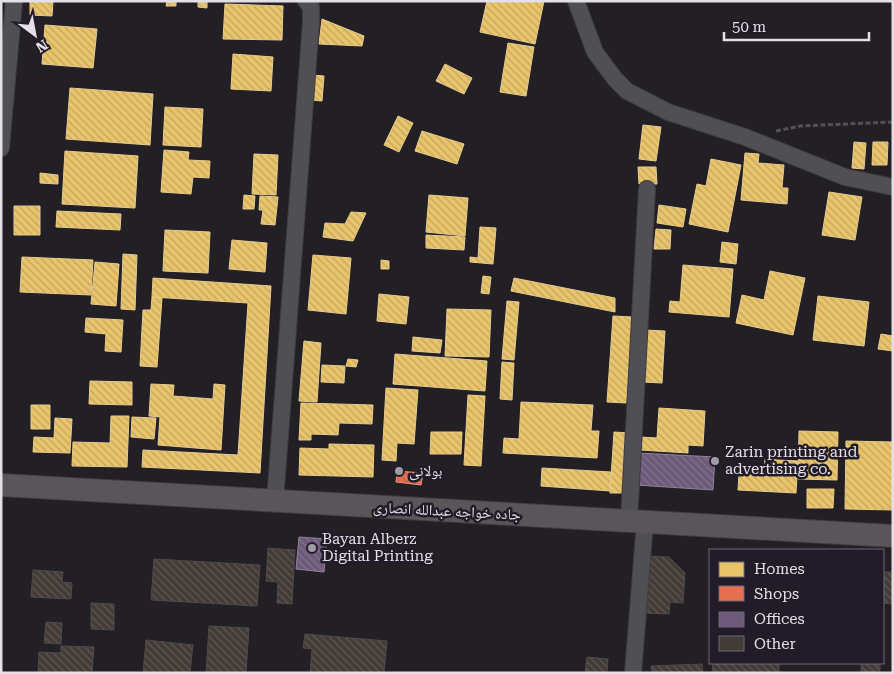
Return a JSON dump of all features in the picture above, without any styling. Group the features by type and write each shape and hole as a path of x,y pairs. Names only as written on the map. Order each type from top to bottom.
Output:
{"main road":[{"name":"جاده خواجه عبدالله انصاری","path":"1,485 893,536"}],"street":[{"path":"1,148 14,1"},
{"path":"275,501 312,8 306,1"},
{"path":"576,1 595,52 615,79 627,91 668,112 745,137 844,177 893,187"},
{"path":"633,673 648,189"}],"path":[{"path":"745,137 800,126 893,122"}],"building: Homes":[{"path":"30,1 53,1 52,16 30,15"},
{"path":"167,1 176,1 176,6 166,6"},
{"path":"198,1 207,1 207,8 198,7"},
{"path":"487,1 544,1 535,44 480,32"},
{"path":"225,4 283,6 282,40 223,39"},
{"path":"322,19 364,36 362,46 319,44"},
{"path":"45,25 97,29 93,68 42,64"},
{"path":"508,43 534,47 526,96 500,92"},
{"path":"233,54 273,57 271,91 231,89"},
{"path":"445,64 472,78 464,94 436,81"},
{"path":"312,75 324,76 322,101 310,100"},
{"path":"70,88 153,94 150,145 66,139"},
{"path":"165,107 203,109 201,147 163,145"},
{"path":"398,116 413,123 399,152 384,145"},
{"path":"643,125 661,127 656,161 639,159"},
{"path":"422,131 464,144 457,164 415,151"},
{"path":"854,142 866,143 864,169 852,168"},
{"path":"873,142 888,142 887,165 872,165"},
{"path":"164,150 189,152 188,160 210,161 209,178 193,177 191,194 161,192"},
{"path":"65,151 138,156 135,208 62,204"},
{"path":"745,153 759,154 758,163 784,165 782,188 788,188 787,204 741,200"},
{"path":"254,154 278,155 276,195 252,194"},
{"path":"711,159 741,165 728,232 689,224 697,184 706,186"},
{"path":"638,167 656,167 657,184 639,184"},
{"path":"40,173 58,175 58,184 40,183"},
{"path":"829,192 862,197 855,240 822,235"},
{"path":"244,195 255,196 254,209 243,209"},
{"path":"429,195 468,198 465,236 426,232"},
{"path":"260,196 278,197 275,225 261,224 263,210 259,210"},
{"path":"659,205 686,209 683,227 657,223"},
{"path":"14,206 40,206 40,235 14,235"},
{"path":"57,211 121,214 120,230 56,227"},
{"path":"351,212 366,213 353,241 323,237 325,223 345,224"},
{"path":"480,227 496,228 493,264 470,262 470,257 478,258"},
{"path":"656,229 671,230 670,249 654,249"},
{"path":"165,230 210,232 208,273 163,271"},
{"path":"426,235 465,237 464,250 426,248"},
{"path":"232,240 267,243 265,272 229,269"},
{"path":"722,242 738,244 736,264 720,262"},
{"path":"123,254 137,255 135,310 121,309"},
{"path":"313,255 351,258 346,314 308,310"},
{"path":"22,257 93,260 91,295 20,292"},
{"path":"381,260 389,261 389,269 381,269"},
{"path":"95,262 119,264 116,306 91,304"},
{"path":"683,265 733,269 729,317 669,312 670,301 680,302"},
{"path":"770,271 805,278 793,335 736,323 742,295 764,300"},
{"path":"483,276 491,277 489,294 481,293"},
{"path":"153,278 271,286 260,473 142,467 143,450 238,455 248,303 152,297"},
{"path":"514,278 615,298 615,312 511,291"},
{"path":"379,294 409,297 406,324 377,321"},
{"path":"818,296 869,302 864,346 813,340"},
{"path":"152,297 162,298 157,367 140,366 143,310 151,310"},
{"path":"507,301 519,302 514,360 502,359"},
{"path":"447,309 491,310 489,357 445,356"},
{"path":"613,316 632,317 626,403 607,402"},
{"path":"86,318 123,320 121,352 105,351 106,334 85,332"},
{"path":"645,330 665,331 662,383 642,382"},
{"path":"881,334 893,336 893,351 878,349"},
{"path":"413,337 442,340 440,353 412,351"},
{"path":"304,341 321,343 317,402 299,401"},
{"path":"395,354 487,361 485,391 393,384"},
{"path":"348,359 358,360 356,367 346,366"},
{"path":"502,362 514,363 512,400 500,399"},
{"path":"322,365 345,366 344,383 321,382"},
{"path":"90,381 132,382 132,405 89,404"},
{"path":"151,384 174,385 173,396 213,399 214,384 225,385 221,450 158,445 160,417 149,416"},
{"path":"386,388 418,390 414,444 397,443 396,461 382,460"},
{"path":"468,395 485,396 481,466 464,465"},
{"path":"521,402 593,405 591,431 599,431 597,458 503,453 504,438 519,439"},
{"path":"301,403 373,405 372,424 339,423 338,435 311,434 311,440 299,440"},
{"path":"31,405 50,405 50,429 31,429"},
{"path":"659,408 705,411 703,446 688,445 688,453 640,450 641,437 657,438"},
{"path":"111,416 129,416 127,467 72,466 73,442 110,443"},
{"path":"132,417 156,418 154,439 131,437"},
{"path":"55,418 72,419 70,453 33,452 34,437 54,438"},
{"path":"799,431 838,432 837,480 798,479"},
{"path":"431,432 462,432 461,454 430,454"},
{"path":"614,432 629,433 625,493 610,493"},
{"path":"846,441 893,442 893,510 845,509"},
{"path":"329,444 374,445 373,477 299,475 300,448 329,449"},
{"path":"765,459 798,461 796,493 738,490 739,474 747,475 748,470 764,471"},
{"path":"542,468 611,472 610,491 541,486"},
{"path":"807,489 834,489 833,508 807,508"}],"building: Shops":[{"path":"397,471 423,473 421,485 396,482"}],"building: Offices":[{"path":"638,453 715,457 713,490 636,485"},
{"path":"299,537 327,539 324,572 296,569"}],"building: Other":[{"path":"268,548 295,550 292,604 277,603 278,582 266,581"},
{"path":"646,556 669,557 685,573 683,603 670,602 669,614 642,613"},
{"path":"154,559 260,565 257,606 151,600"},
{"path":"33,570 63,572 62,582 72,583 71,599 31,597"},
{"path":"884,572 893,572 893,604 884,603"},
{"path":"91,603 114,604 114,630 91,629"},
{"path":"46,622 62,623 61,644 44,643"},
{"path":"209,626 249,628 246,673 206,673"},
{"path":"305,634 387,641 384,673 310,673 312,649 303,648"},
{"path":"146,640 193,645 190,673 143,673"},
{"path":"61,646 94,647 92,673 38,673 39,652 61,653"},
{"path":"587,657 608,659 607,673 585,673"},
{"path":"702,664 703,673 652,673 651,666"},
{"path":"713,664 779,664 779,673 712,673"},
{"path":"861,664 880,664 880,673 861,673"}],"place":[{"name":"Zarin printing and advertising co.","path":"715,461"},
{"name":"بولانی","path":"399,471"},
{"name":"Bayan Alberz Digital Printing","path":"312,548"}]}
